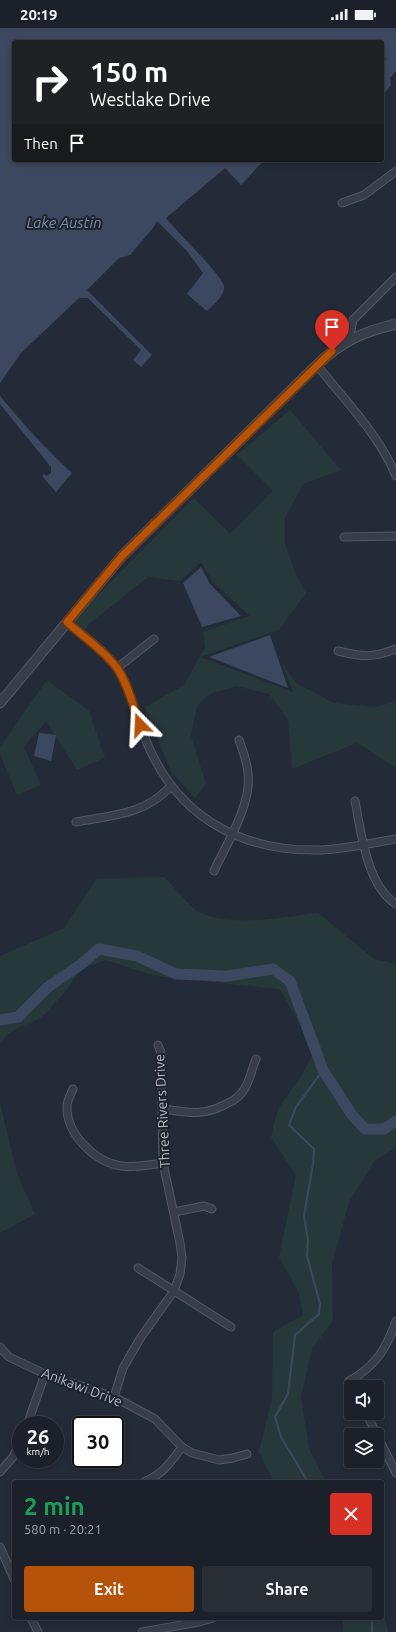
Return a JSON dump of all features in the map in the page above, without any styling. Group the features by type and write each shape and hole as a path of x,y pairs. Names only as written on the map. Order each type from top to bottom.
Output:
{"street":[{"path":"342,203 364,195 395,175"},
{"path":"349,340 353,320 396,278"},
{"path":"0,703 122,556 317,365 332,351 349,340 374,329 396,324"},
{"path":"317,365 374,434 384,450 396,476"},
{"path":"344,537 396,536"},
{"path":"67,622 117,668 125,683 151,752 170,787 199,814 232,834 263,845 294,850 322,850 396,839"},
{"path":"117,668 154,639"},
{"path":"338,651 365,656 377,655 396,649"},
{"path":"214,871 245,806 249,783 247,763 239,740"},
{"path":"76,822 138,810 156,801 170,787"},
{"path":"355,801 364,844 378,886 396,904"},
{"name":"Three Rivers Drive","path":"114,1397 123,1368 141,1337 174,1291 180,1274 182,1258 163,1163 161,1053 158,1045"},
{"path":"163,1109 200,1113 213,1111 232,1102 245,1088 256,1059"},
{"path":"72,1089 67,1106 69,1118 72,1127 85,1148 107,1162 119,1165 130,1167 163,1163"},
{"path":"174,1212 204,1206 212,1209"},
{"path":"138,1268 231,1327"},
{"path":"350,1380 368,1368 382,1352 388,1343 396,1321"},
{"name":"Anikawi Drive","path":"0,1347 9,1357 45,1374 114,1397 155,1419 182,1447 203,1457 219,1460 247,1454"},
{"path":"30,1416 45,1374"},
{"path":"149,1480 156,1477 168,1465 182,1447"},
{"path":"384,1449 396,1473"},
{"path":"0,1472 12,1458"},
{"path":"0,1547 12,1574"},
{"path":"32,1620 38,1632"},
{"path":"142,1632 206,1620"}],"shaded area":[{"path":"290,410 341,470 303,484 285,518 285,544 297,577 306,593 279,630 200,657 293,692 281,661 296,683 334,703 374,707 396,702 396,768 357,743 292,769 288,719 269,694 236,686 210,694 197,706 191,736 206,784 195,798 171,772 145,707 184,685 205,647 203,632 250,616 213,582 201,562 180,581 148,577 89,624 84,631 77,624 75,618 194,498 230,534 273,491 237,455"},
{"path":"47,680 89,711 105,758 77,770 46,721 24,747 41,785 17,795 0,754 0,747"},
{"path":"164,877 196,910 212,917 257,920 318,913 374,959 396,964 396,1148 375,1160 349,1202 332,1264 333,1320 312,1349 301,1397 309,1449 325,1480 273,1480 259,1452 272,1398 273,1332 303,1315 298,1291 279,1257 296,1175 271,1137 278,1109 301,1076 312,1056 300,1025 280,989 156,976 106,960 89,966 79,972 65,992 45,1014 37,1020 19,1027 7,1035 0,1044 0,956 64,928 96,879"},
{"path":"0,1103 17,1174 35,1214 0,1233"},
{"path":"384,1613 388,1632 343,1632 343,1620 384,1620"}],"water":[{"name":"Lake Austin","path":"0,28 396,28 396,71 390,78 391,85 384,94 384,60 386,59 384,55 384,40 12,40 12,162 262,162 241,185 225,168 166,218 215,272 224,286 221,297 207,311 187,294 203,273 187,251 157,221 153,228 130,255 119,258 87,290 152,355 141,367 133,360 141,350 88,298 79,298 21,353 0,383"},
{"path":"0,396 34,436 72,473 56,492 42,476 44,474 47,476 51,473 51,467 0,404"},
{"path":"201,567 210,584 241,616 202,627 183,583"},
{"path":"270,635 288,688 209,657"},
{"path":"39,733 56,735 51,761 34,756"}],"waterway":[{"path":"0,1020 18,1017 48,987 80,965 99,949 137,956 176,974 227,976 273,969 290,981 323,1070 352,1115 365,1129 384,1129 396,1121"},
{"path":"307,1480 281,1437 275,1417 288,1394 295,1335 319,1314 320,1304 307,1256 308,1240 304,1216 313,1164 314,1149 289,1125 296,1107 323,1070"},
{"path":"372,1620 372,1632"}],"route":[{"path":"140,725 125,683 117,668 92,643 67,622 122,556 332,351"}]}
